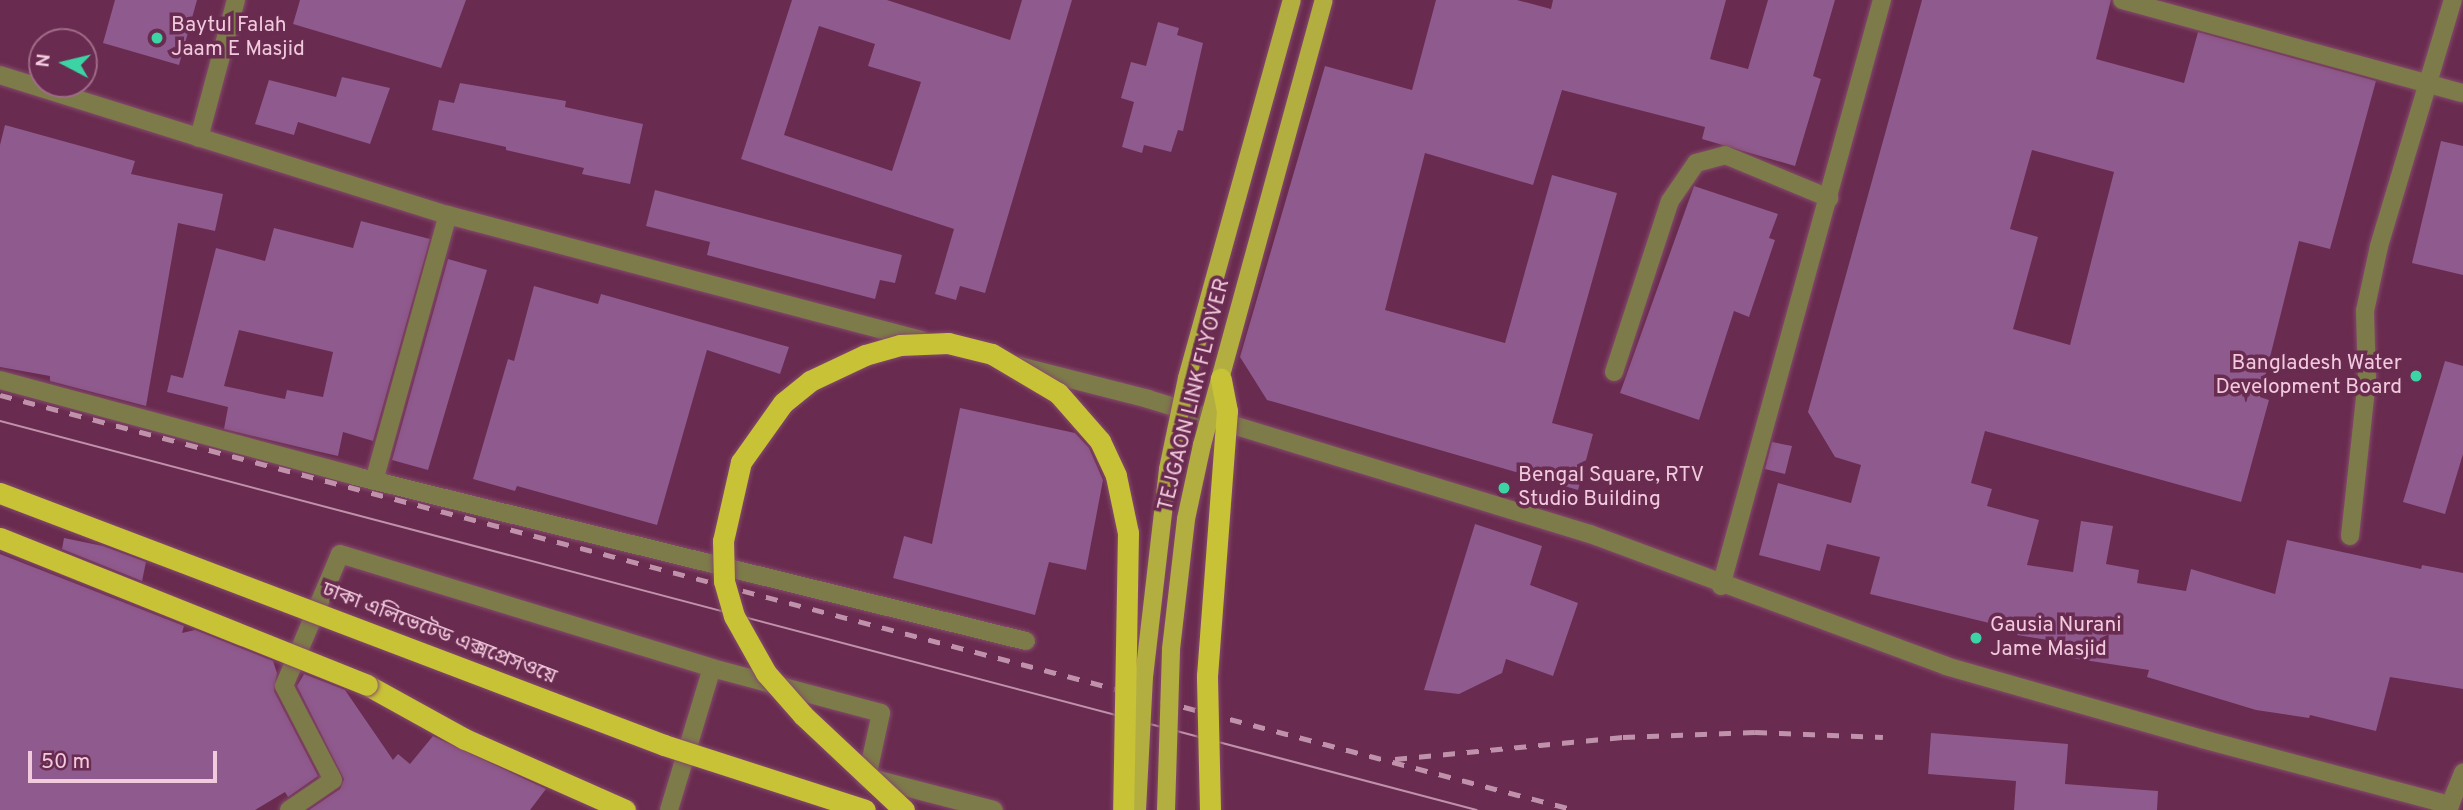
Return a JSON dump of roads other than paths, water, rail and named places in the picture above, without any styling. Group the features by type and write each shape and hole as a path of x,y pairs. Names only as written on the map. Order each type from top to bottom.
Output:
{"highway":[{"path":"904,810 839,751 766,673 734,617 724,581 723,541 741,462 783,403 810,381 865,355 900,345 948,343 992,354 1058,393 1100,441 1116,476 1128,546 1123,810"},
{"path":"1210,810 1207,676 1227,411 1221,379"},
{"name":"ঢাকা এলিভেটেড এক্সপ্রেসওয়ে","path":"0,493 664,745 865,810"},
{"path":"0,538 367,685 465,739 625,810"}],"main road":[{"name":"TEJGAON LINK FLYOVER","path":"1137,810 1144,677 1168,469 1187,378 1292,0"},
{"name":"TEJGAON LINK FLYOVER","path":"1166,810 1171,649 1186,519 1221,379 1324,0"}],"street":[{"path":"199,138 236,0"},
{"path":"1721,586 1882,0"},
{"path":"2122,0 2463,93"},
{"path":"2350,536 2367,379 2365,311 2379,246 2431,84 2453,0"},
{"path":"0,75 448,215 1148,399 1590,534 1721,586 1836,623 1947,666 2450,805 2463,772"},
{"path":"1614,373 1670,201 1696,163 1725,155 1829,198"},
{"path":"374,481 448,215"},
{"path":"0,380 374,481 1026,641"},
{"path":"289,810 333,780 284,686 340,555 712,668 881,713 867,777 994,810"},
{"path":"668,810 712,668"}],"tram line":[{"path":"0,421 1477,810"}],"railway":[{"path":"0,395 1575,810"},
{"path":"1395,759 1623,737 1755,732 1883,737"}],"place":[{"name":"Baytul Falah Jaam E Masjid","path":"157,38"},
{"name":"Bangladesh Water Development Board","path":"2416,376"},
{"name":"Bengal Square, RTV Studio Building","path":"1504,488"},
{"name":"Gausia Nurani Jame Masjid","path":"1976,638"}]}
